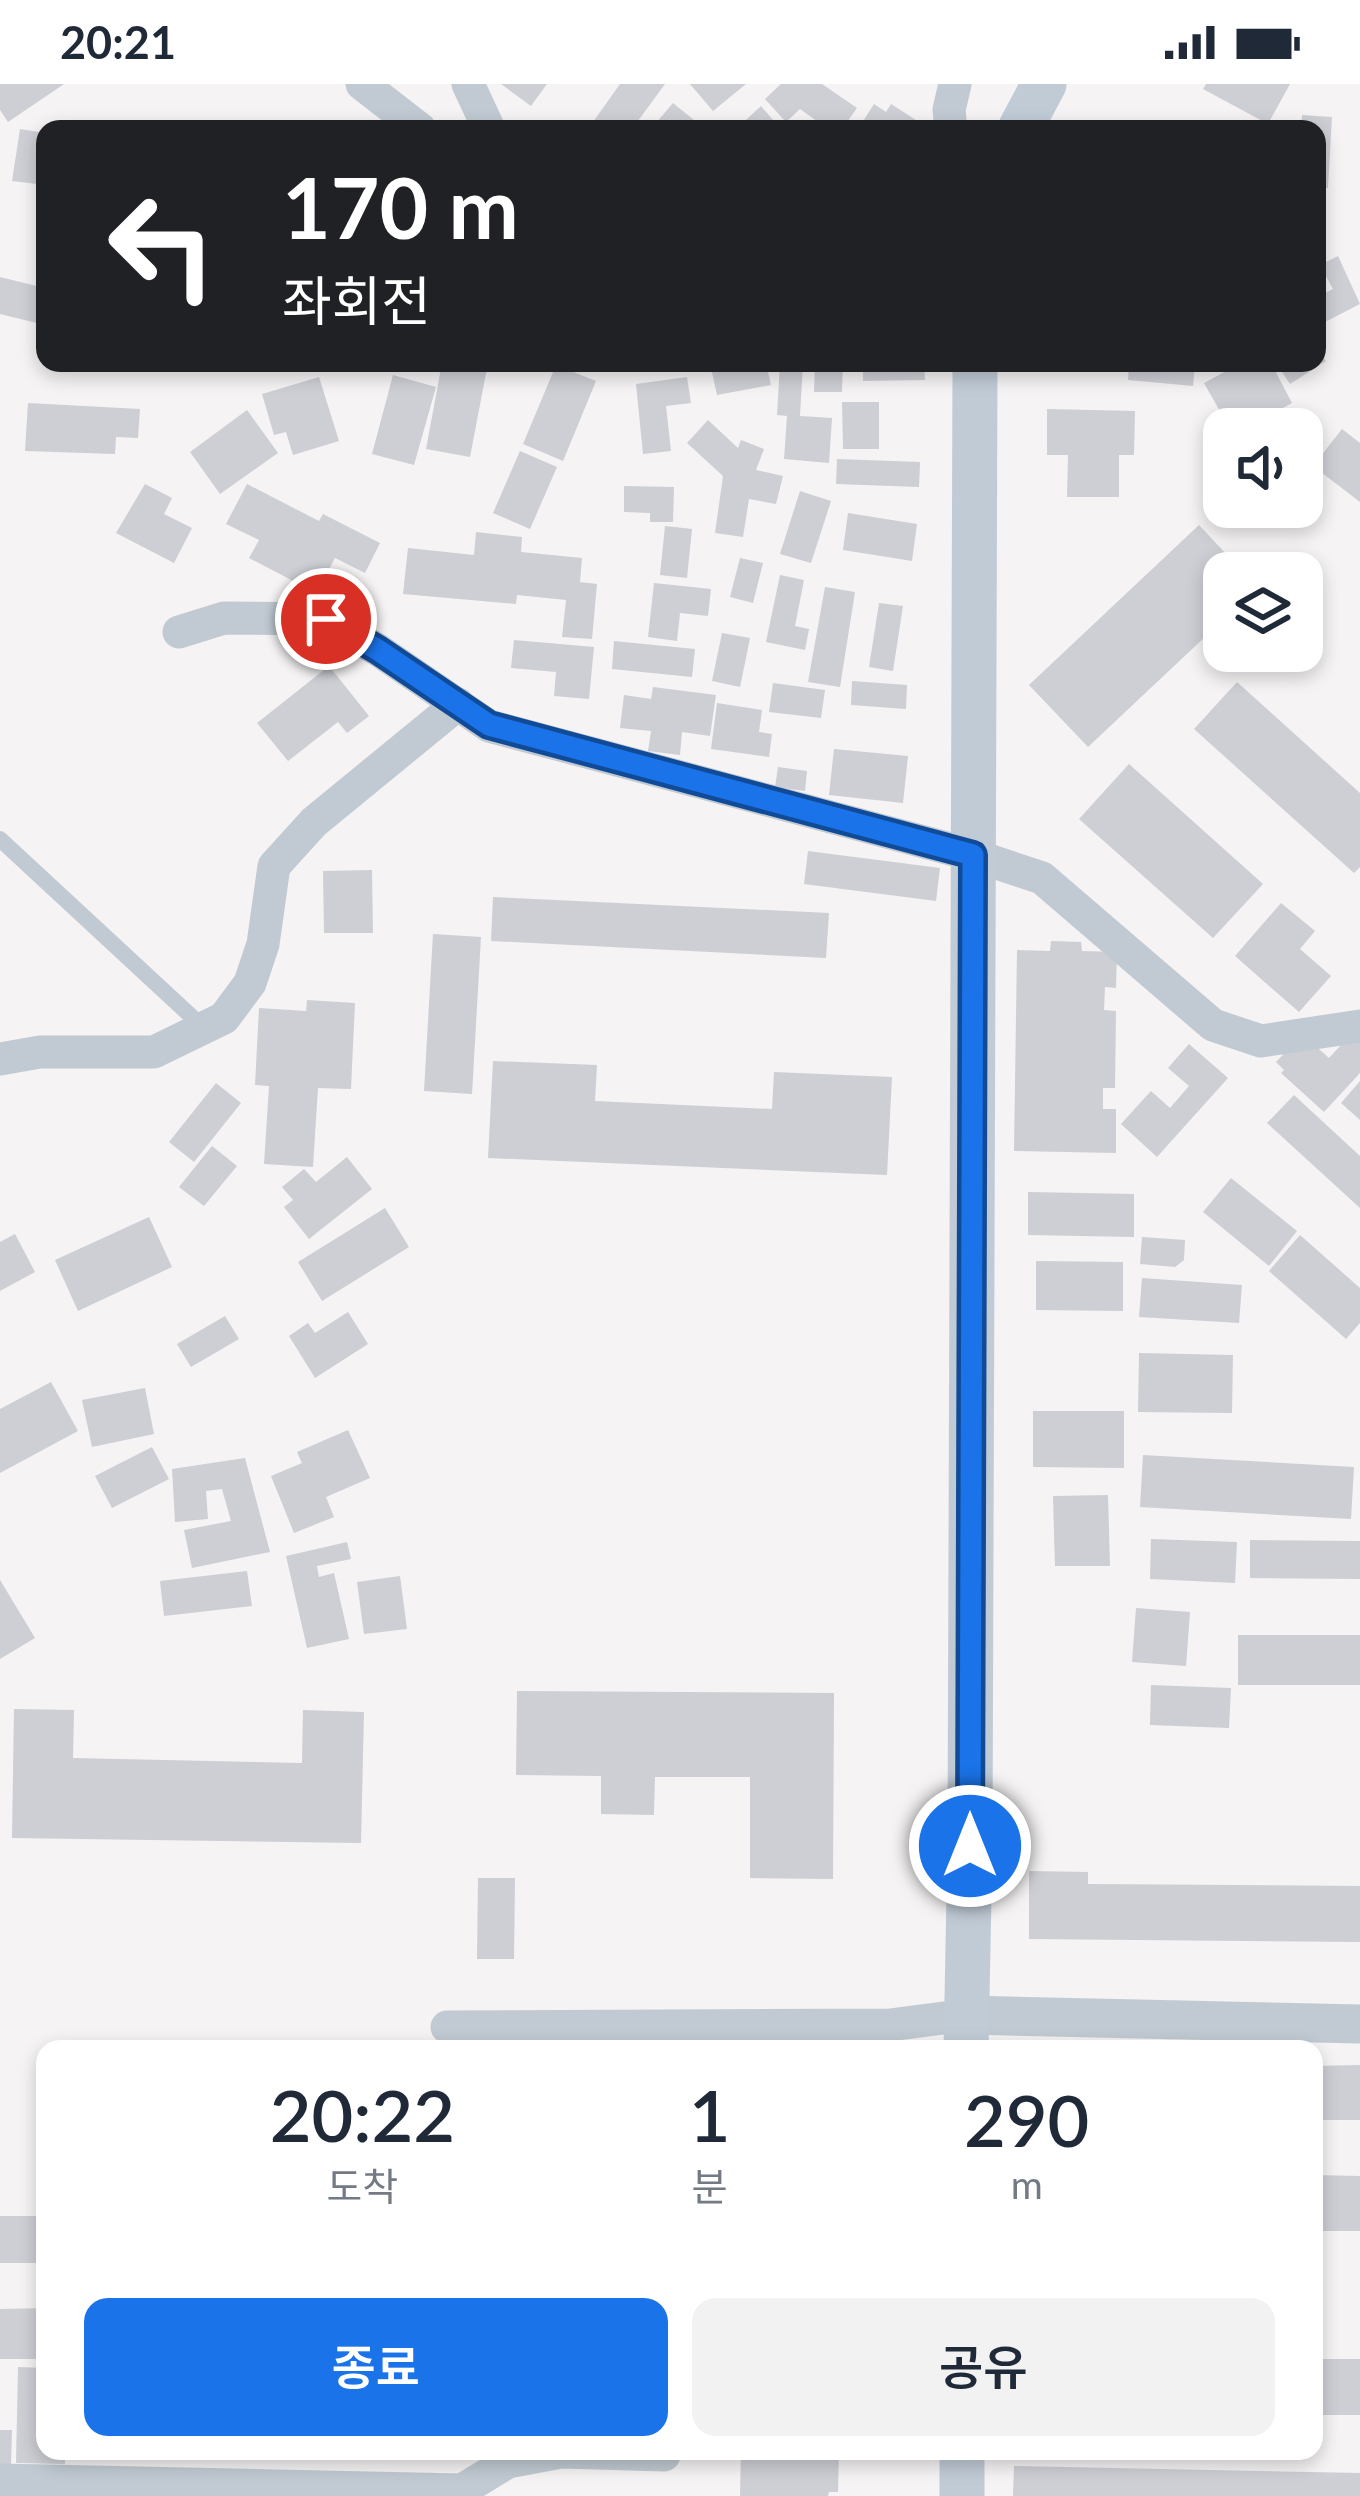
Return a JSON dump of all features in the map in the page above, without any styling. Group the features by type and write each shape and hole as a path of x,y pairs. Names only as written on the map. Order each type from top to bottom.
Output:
{"main road":[{"path":"1025,120 1044,84"},
{"path":"966,2032 975,372"},
{"path":"962,2460 962,2496"}],"street":[{"path":"362,84 408,120"},
{"path":"468,84 485,120"},
{"path":"950,120 954,84"},
{"path":"178,632 224,618 326,619 489,725 973,855 1042,878 1213,1025 1261,1041 1360,1026"},
{"path":"0,1059 40,1052 154,1052 224,1018 250,982 263,944 274,866 314,822 458,704"},
{"path":"447,2027 890,2025 966,2032 1360,2024"},
{"path":"0,2480 462,2490 519,2460"}],"lane":[{"path":"0,839 206,1029"}],"building":[{"path":"0,84 64,84 8,122 0,110"},
{"path":"501,84 547,84 531,106"},
{"path":"620,84 665,84 639,120 594,120"},
{"path":"690,84 746,84 713,111"},
{"path":"781,84 822,84 857,108 848,120 815,120 800,109 784,120 765,99"},
{"path":"1206,84 1290,84 1270,120 1261,120 1203,89"},
{"path":"673,103 694,120 659,120"},
{"path":"874,104 886,112 891,104 916,120 864,120"},
{"path":"761,106 773,120 746,120"},
{"path":"1302,115 1332,117 1328,188 1326,120 1302,120"},
{"path":"20,129 36,132 36,184 12,181"},
{"path":"1338,256 1360,304 1326,321 1326,292 1333,289 1326,262"},
{"path":"0,277 36,286 36,323 0,314"},
{"path":"440,372 486,372 470,457 426,449"},
{"path":"553,372 574,372 596,381 563,461 523,444"},
{"path":"712,372 768,372 771,385 717,395"},
{"path":"779,372 802,372 800,416 832,418 829,463 784,459 787,416 777,415"},
{"path":"815,372 843,372 842,392 814,392"},
{"path":"863,372 925,372 925,380 863,381"},
{"path":"1128,372 1194,372 1193,386 1128,380"},
{"path":"1224,372 1276,372 1292,403 1283,408 1218,408 1204,383"},
{"path":"1282,372 1309,372 1290,384"},
{"path":"393,375 436,387 414,465 372,454"},
{"path":"319,377 339,441 293,455 286,432 274,435 262,394"},
{"path":"687,377 691,403 666,406 671,451 643,454 636,384"},
{"path":"842,402 879,402 879,449 843,449"},
{"path":"28,403 140,409 138,438 116,437 115,454 25,451"},
{"path":"1047,409 1135,411 1134,455 1119,455 1119,497 1067,497 1068,455 1047,455"},
{"path":"247,410 278,453 220,494 190,452"},
{"path":"708,420 738,448 741,440 764,449 756,470 783,476 776,504 749,499 743,537 715,533 723,476 687,443"},
{"path":"1342,429 1360,443 1360,502 1323,474 1323,453"},
{"path":"520,451 557,467 530,529 493,513"},
{"path":"837,459 920,462 919,487 836,484"},
{"path":"145,484 172,498 164,514 192,528 174,563 116,533"},
{"path":"247,484 319,521 323,514 380,543 365,573 335,558 316,593 249,558 259,540 226,524"},
{"path":"624,486 674,487 673,522 650,522 650,513 624,512"},
{"path":"800,491 831,501 811,563 780,554"},
{"path":"848,513 917,524 912,561 843,550"},
{"path":"1199,525 1224,552 1203,552 1203,639 1088,747 1029,685"},
{"path":"665,526 692,529 687,578 660,575"},
{"path":"476,532 522,537 521,552 582,558 580,582 597,584 592,639 562,637 566,600 517,595 516,604 403,594 408,548 474,555"},
{"path":"740,558 763,563 753,603 730,597"},
{"path":"780,575 804,580 795,626 809,629 805,650 766,642"},
{"path":"654,583 711,589 708,616 680,613 677,641 648,637"},
{"path":"825,587 855,592 840,687 808,682"},
{"path":"879,603 903,606 893,671 869,667"},
{"path":"722,633 750,638 740,687 712,681"},
{"path":"514,640 594,647 589,699 554,696 556,672 511,668"},
{"path":"614,641 695,649 692,677 612,669"},
{"path":"329,666 369,716 347,733 338,722 288,761 257,723"},
{"path":"852,681 907,685 906,709 851,705"},
{"path":"1237,682 1360,793 1360,867 1354,873 1194,729"},
{"path":"773,683 825,690 821,718 769,712"},
{"path":"653,687 716,695 710,736 682,732 680,755 648,751 651,731 620,728 624,695 651,699"},
{"path":"717,703 762,710 759,732 772,734 769,757 711,749"},
{"path":"834,749 908,756 903,803 829,795"},
{"path":"1129,764 1263,884 1213,938 1079,819"},
{"path":"778,767 807,771 805,791 775,787"},
{"path":"808,851 940,868 936,901 804,884"},
{"path":"372,870 373,933 324,933 323,871"},
{"path":"493,897 829,913 826,958 491,941"},
{"path":"1281,903 1315,931 1300,949 1331,976 1299,1012 1235,956"},
{"path":"433,934 481,937 472,1094 424,1091"},
{"path":"1051,941 1081,942 1082,951 1117,952 1116,988 1105,987 1104,1010 1116,1011 1115,1088 1103,1088 1103,1109 1116,1109 1116,1153 1014,1151 1017,950 1050,951"},
{"path":"307,1000 355,1003 351,1089 318,1088 313,1167 264,1164 269,1086 255,1085 259,1008 306,1011"},
{"path":"1352,1033 1360,1040 1360,1073 1324,1112 1281,1073 1284,1070 1276,1062 1298,1039 1310,1041 1329,1058"},
{"path":"1189,1044 1228,1078 1157,1157 1121,1124 1151,1091 1170,1108 1189,1086 1168,1068"},
{"path":"493,1061 597,1065 595,1101 772,1109 774,1072 892,1077 887,1175 488,1158"},
{"path":"1360,1081 1360,1120 1341,1103"},
{"path":"216,1083 241,1103 194,1162 169,1142"},
{"path":"1294,1095 1360,1156 1360,1208 1267,1123"},
{"path":"212,1146 237,1166 204,1206 179,1187"},
{"path":"347,1157 372,1189 309,1239 284,1207 293,1200 282,1187 304,1169 316,1182"},
{"path":"1231,1178 1297,1231 1269,1266 1203,1212"},
{"path":"1028,1192 1134,1194 1134,1237 1028,1235"},
{"path":"385,1208 409,1247 322,1301 298,1262"},
{"path":"149,1217 172,1267 78,1311 55,1260"},
{"path":"15,1234 35,1272 0,1291 0,1242"},
{"path":"1300,1235 1360,1288 1360,1323 1346,1339 1269,1271"},
{"path":"1142,1237 1185,1240 1184,1260 1175,1267 1140,1264"},
{"path":"1036,1261 1123,1262 1123,1311 1036,1310"},
{"path":"1142,1278 1242,1285 1239,1323 1139,1317"},
{"path":"348,1312 368,1344 315,1378 289,1336 308,1323 315,1333"},
{"path":"225,1316 239,1339 191,1367 177,1344"},
{"path":"1139,1353 1233,1355 1232,1413 1138,1412"},
{"path":"51,1382 78,1431 0,1473 0,1409"},
{"path":"145,1388 154,1434 92,1447 82,1400"},
{"path":"1033,1411 1124,1411 1124,1468 1033,1467"},
{"path":"348,1430 370,1478 326,1497 334,1517 294,1533 271,1476 302,1463 297,1452"},
{"path":"152,1447 169,1479 112,1508 95,1476"},
{"path":"1143,1455 1354,1467 1351,1519 1140,1507"},
{"path":"245,1458 270,1552 192,1568 184,1530 231,1521 222,1489 206,1491 208,1519 175,1522 172,1469"},
{"path":"1108,1495 1110,1566 1055,1566 1053,1496"},
{"path":"1151,1539 1237,1542 1235,1583 1150,1579"},
{"path":"1250,1540 1360,1541 1360,1579 1250,1578"},
{"path":"347,1542 351,1559 317,1566 319,1577 334,1573 349,1639 307,1648 286,1556"},
{"path":"247,1571 252,1606 164,1616 160,1581"},
{"path":"400,1576 407,1629 364,1634 357,1582"},
{"path":"0,1580 35,1638 0,1659"},
{"path":"1136,1608 1190,1612 1186,1666 1132,1662"},
{"path":"1238,1635 1360,1635 1360,1685 1238,1685"},
{"path":"1151,1685 1231,1688 1229,1728 1150,1725"},
{"path":"517,1691 834,1693 833,1879 750,1878 750,1777 655,1777 654,1815 601,1814 601,1776 516,1775"},
{"path":"14,1709 74,1710 73,1758 302,1763 303,1710 364,1712 361,1843 12,1838"},
{"path":"1029,1871 1088,1872 1088,1884 1360,1886 1360,1942 1029,1939"},
{"path":"478,1878 515,1878 514,1959 477,1959"},
{"path":"1360,2065 1360,2120 1323,2120 1323,2066"},
{"path":"1323,2175 1360,2176 1360,2231 1323,2231"},
{"path":"0,2216 36,2216 36,2263 0,2263"},
{"path":"36,2308 36,2359 0,2359 0,2309"},
{"path":"1323,2359 1360,2359 1360,2415 1323,2415"},
{"path":"18,2367 36,2368 36,2460 65,2460 65,2464 16,2463"},
{"path":"0,2430 12,2430 11,2465 0,2465"},
{"path":"741,2460 839,2460 838,2492 828,2496 740,2496"},
{"path":"1014,2466 1360,2473 1360,2496 1013,2496"}],"route":[{"path":"326,619 489,725 973,855 970,1846"}]}
